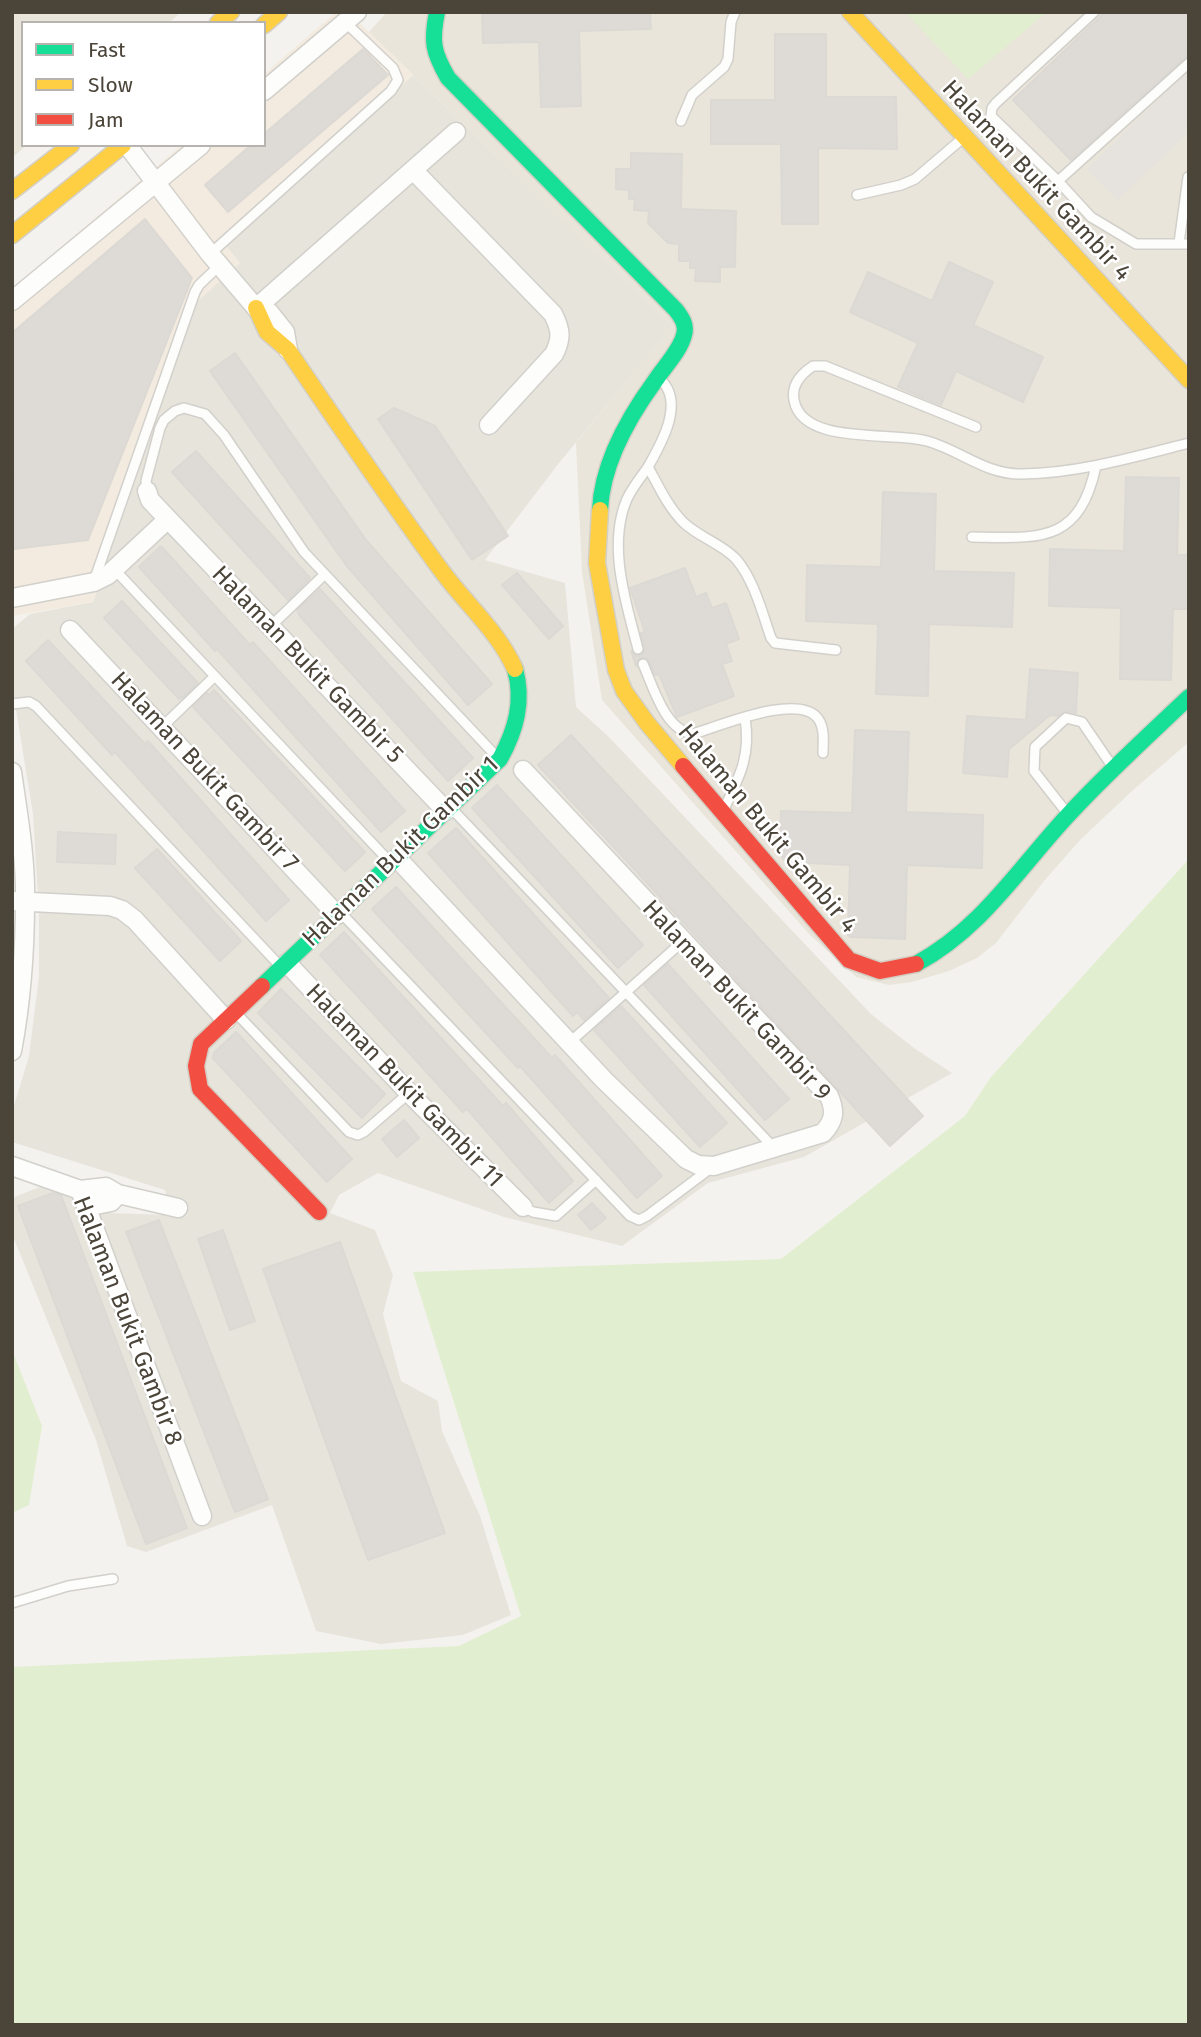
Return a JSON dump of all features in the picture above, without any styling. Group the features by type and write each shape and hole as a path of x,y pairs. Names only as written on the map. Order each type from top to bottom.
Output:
{"street":[{"name":"Halaman Bukit Gambir 4","path":"437,12 432,37 436,57 448,78 685,321 686,334 634,410 609,465 600,501 597,563 616,670 624,691 647,723 849,960 873,971 905,968 957,940 988,909 1068,815 1189,697"},
{"name":"Halaman Bukit Gambir 4","path":"850,12 1189,380"},
{"path":"266,89 351,17"},
{"path":"256,308 456,132"},
{"path":"12,191 68,147"},
{"path":"12,235 122,147"},
{"name":"Halaman Bukit Gambir 1","path":"127,147 256,308 269,312 285,332 288,350 430,555 499,643 514,666 519,687 519,713 512,737 500,759 198,1049 195,1077 200,1089 319,1212"},
{"path":"12,301 199,147"},
{"path":"414,171 553,314 560,328 560,342 554,354 489,425"},
{"name":"Halaman Bukit Gambir 5","path":"147,491 150,500 448,809"},
{"path":"12,598 93,582 115,570 168,519"},
{"name":"Halaman Bukit Gambir 7","path":"70,630 339,913"},
{"name":"Halaman Bukit Gambir 9","path":"523,770 829,1096 834,1107 833,1117 823,1133 714,1166"},
{"path":"12,772 19,819 21,975 12,1051"},
{"path":"394,860 569,1043 686,1159 698,1165 714,1166"},
{"path":"19,900 110,905 122,910 135,919 230,1016"},
{"name":"Halaman Bukit Gambir 11","path":"284,965 523,1207"},
{"name":"Halaman Bukit Gambir 8","path":"12,1166 83,1198 202,1516"},
{"path":"83,1198 111,1202 118,1194 178,1208"}],"lane":[{"path":"681,121 692,94 724,67 728,59 734,12"},
{"path":"1094,12 992,108 990,117 1058,181 1091,217 1136,244 1184,244 1188,177"},
{"path":"93,582 199,285 215,260 391,91 398,80 393,68 351,17"},
{"path":"1058,181 1189,63"},
{"path":"858,195 915,179 964,137"},
{"path":"976,427 825,366 813,366 795,383 793,398 796,408 802,417 814,426 831,432 906,436 930,441 985,467 1019,474 1096,466 1189,443"},
{"path":"638,649 619,557 620,525 628,499 648,467 667,427 671,405 665,384 657,376"},
{"path":"147,491 146,481 159,428 164,420 174,411 184,408 205,414 223,435 304,552 500,759"},
{"path":"972,537 1025,538 1047,534 1061,527 1084,505 1091,490 1096,466"},
{"path":"648,467 682,522 736,559 775,643 836,650"},
{"path":"115,570 394,860"},
{"path":"271,626 324,575"},
{"path":"643,664 669,717 682,731 693,734 781,708 799,709 811,712 818,718 823,728 823,753"},
{"path":"162,727 215,676"},
{"path":"12,704 29,702 36,706 284,965"},
{"path":"722,813 746,757 746,718"},
{"path":"1068,815 1034,771 1035,747 1066,718 1082,722 1114,769"},
{"path":"448,809 775,1149"},
{"path":"339,913 630,1216 639,1220 647,1216 714,1166"},
{"path":"569,1043 682,942"},
{"path":"230,1016 349,1132 358,1135 364,1132 410,1093"},
{"path":"523,1207 533,1212 556,1216 596,1180"},
{"path":"12,1603 68,1586 113,1579"}],"shaded area":[{"path":"12,12 181,12 171,21 21,21 21,147 25,147 12,158"},
{"path":"336,12 349,12 413,75 226,246 240,263 197,302 93,602 12,616 12,288 180,147 266,147 266,72"},
{"path":"387,12 1189,12 1189,742 1081,839 996,943 977,958 949,971 912,982 889,985 856,977 810,935 602,700 582,572 576,443 671,326 369,32"},
{"path":"1189,70 1189,131 1118,200 1087,169"},
{"path":"413,75 672,326 559,463 485,560 565,583 576,707 609,737 871,1014 914,1048 952,1073 804,1157 708,1183 622,1246 504,1217 378,1173 339,1195 330,1213 375,1230 393,1275 383,1314 401,1381 438,1401 442,1431 480,1516 511,1615 463,1635 381,1644 316,1631 272,1505 146,1552 127,1546 96,1440 12,1234 12,1198 42,1186 109,1213 171,1215 165,1190 12,1142 12,1112 29,1056 39,976 39,915 33,814 12,685 12,629 30,614 93,602 197,301 240,263 226,246"}],"green space":[{"path":"905,12 1047,12 968,79"},
{"path":"1189,859 1189,2025 12,2025 12,1667 459,1646 521,1616 413,1272 781,1259 965,1116 991,1077"},
{"path":"12,1350 42,1426 29,1505 12,1513"}],"building":[{"path":"482,12 650,12 651,29 579,31 581,106 541,107 539,42 483,43"},
{"path":"1105,12 1189,12 1189,54 1071,160 1013,100"},
{"path":"775,34 826,34 826,97 896,97 897,149 818,148 818,224 782,224 781,144 711,144 711,100 775,100"},
{"path":"363,49 388,75 228,212 205,185 249,147 266,147 266,132"},
{"path":"631,153 682,154 681,209 736,211 735,267 720,267 720,282 695,281 696,268 690,268 690,261 679,261 679,244 668,243 648,223 649,211 634,210 635,199 629,199 629,190 616,189 616,169 631,169"},
{"path":"145,219 192,278 88,540 14,549 12,333"},
{"path":"949,262 993,282 973,325 1043,357 1023,402 956,371 941,405 898,387 918,343 850,312 868,272 932,301"},
{"path":"235,353 366,540 492,684 468,705 346,565 210,371"},
{"path":"394,408 435,426 508,536 472,560 378,419"},
{"path":"196,451 310,578 288,600 172,472"},
{"path":"1126,477 1179,478 1177,555 1189,555 1189,609 1173,609 1171,680 1120,679 1121,608 1049,606 1050,549 1124,551"},
{"path":"883,492 936,494 934,571 1014,573 1012,627 929,624 928,696 876,694 878,624 806,621 807,565 881,567"},
{"path":"161,546 250,645 253,642 405,811 381,832 217,649 215,651 139,567"},
{"path":"685,568 696,597 706,593 712,608 726,603 739,639 726,644 732,661 722,664 734,696 677,717 659,674 655,675 648,659 640,658 636,666 631,651 637,656 643,653 645,648 641,633 645,632 630,588"},
{"path":"517,573 563,626 549,639 502,585"},
{"path":"320,589 473,758 448,781 299,615 297,610"},
{"path":"122,601 198,683 183,697 179,699 104,618"},
{"path":"48,640 145,744 148,741 289,900 266,921 115,752 112,755 26,661"},
{"path":"1030,669 1078,673 1076,713 1065,711 1058,716 1050,715 1009,749 1007,777 963,773 967,716 1026,720"},
{"path":"214,690 365,852 345,871 193,707"},
{"path":"855,730 909,732 906,812 983,815 982,868 907,865 905,939 848,935 850,865 786,862 780,854 781,811 852,813"},
{"path":"571,735 923,1116 890,1146 538,765"},
{"path":"497,785 643,945 618,968 472,808"},
{"path":"456,828 609,998 584,1020 577,1012 573,1016 428,853"},
{"path":"58,832 116,835 115,864 57,862"},
{"path":"157,849 241,941 220,961 135,868"},
{"path":"396,887 552,1058 555,1055 662,1176 637,1198 520,1066 518,1068 372,909"},
{"path":"344,932 503,1106 506,1103 573,1181 549,1203 467,1109 463,1112 320,955"},
{"path":"668,964 789,1099 765,1120 644,985"},
{"path":"281,989 385,1094 362,1118 258,1013"},
{"path":"621,1006 727,1123 700,1147 594,1030"},
{"path":"236,1032 352,1159 327,1182 213,1058 214,1053"},
{"path":"404,1120 419,1138 397,1157 382,1139"},
{"path":"53,1193 61,1195 187,1528 146,1544 18,1206"},
{"path":"592,1203 606,1218 591,1230 578,1215"},
{"path":"159,1220 268,1499 235,1512 126,1232"},
{"path":"223,1230 255,1321 230,1330 198,1239"},
{"path":"340,1242 445,1533 368,1560 263,1269"}],"traffic: fast":[{"path":"437,12 435,46 448,78 676,310 685,328 679,347 635,410 618,442 606,476 600,510"},
{"path":"262,986 500,759 517,715 519,692 515,669"},
{"path":"916,964 961,933 981,914 1085,797 1189,697"}],"traffic: slow":[{"path":"220,21 231,12"},
{"path":"266,23 279,12"},
{"path":"850,12 1189,380"},
{"path":"12,191 68,147"},
{"path":"12,235 121,147"},
{"path":"256,308 267,332 288,350 402,516 450,582 500,642 515,669"},
{"path":"600,510 597,563 616,670 624,691 683,766"}],"traffic: jam":[{"path":"683,766 849,960 880,971 916,964"},
{"path":"262,986 201,1044 196,1066 200,1089 319,1212"}]}
